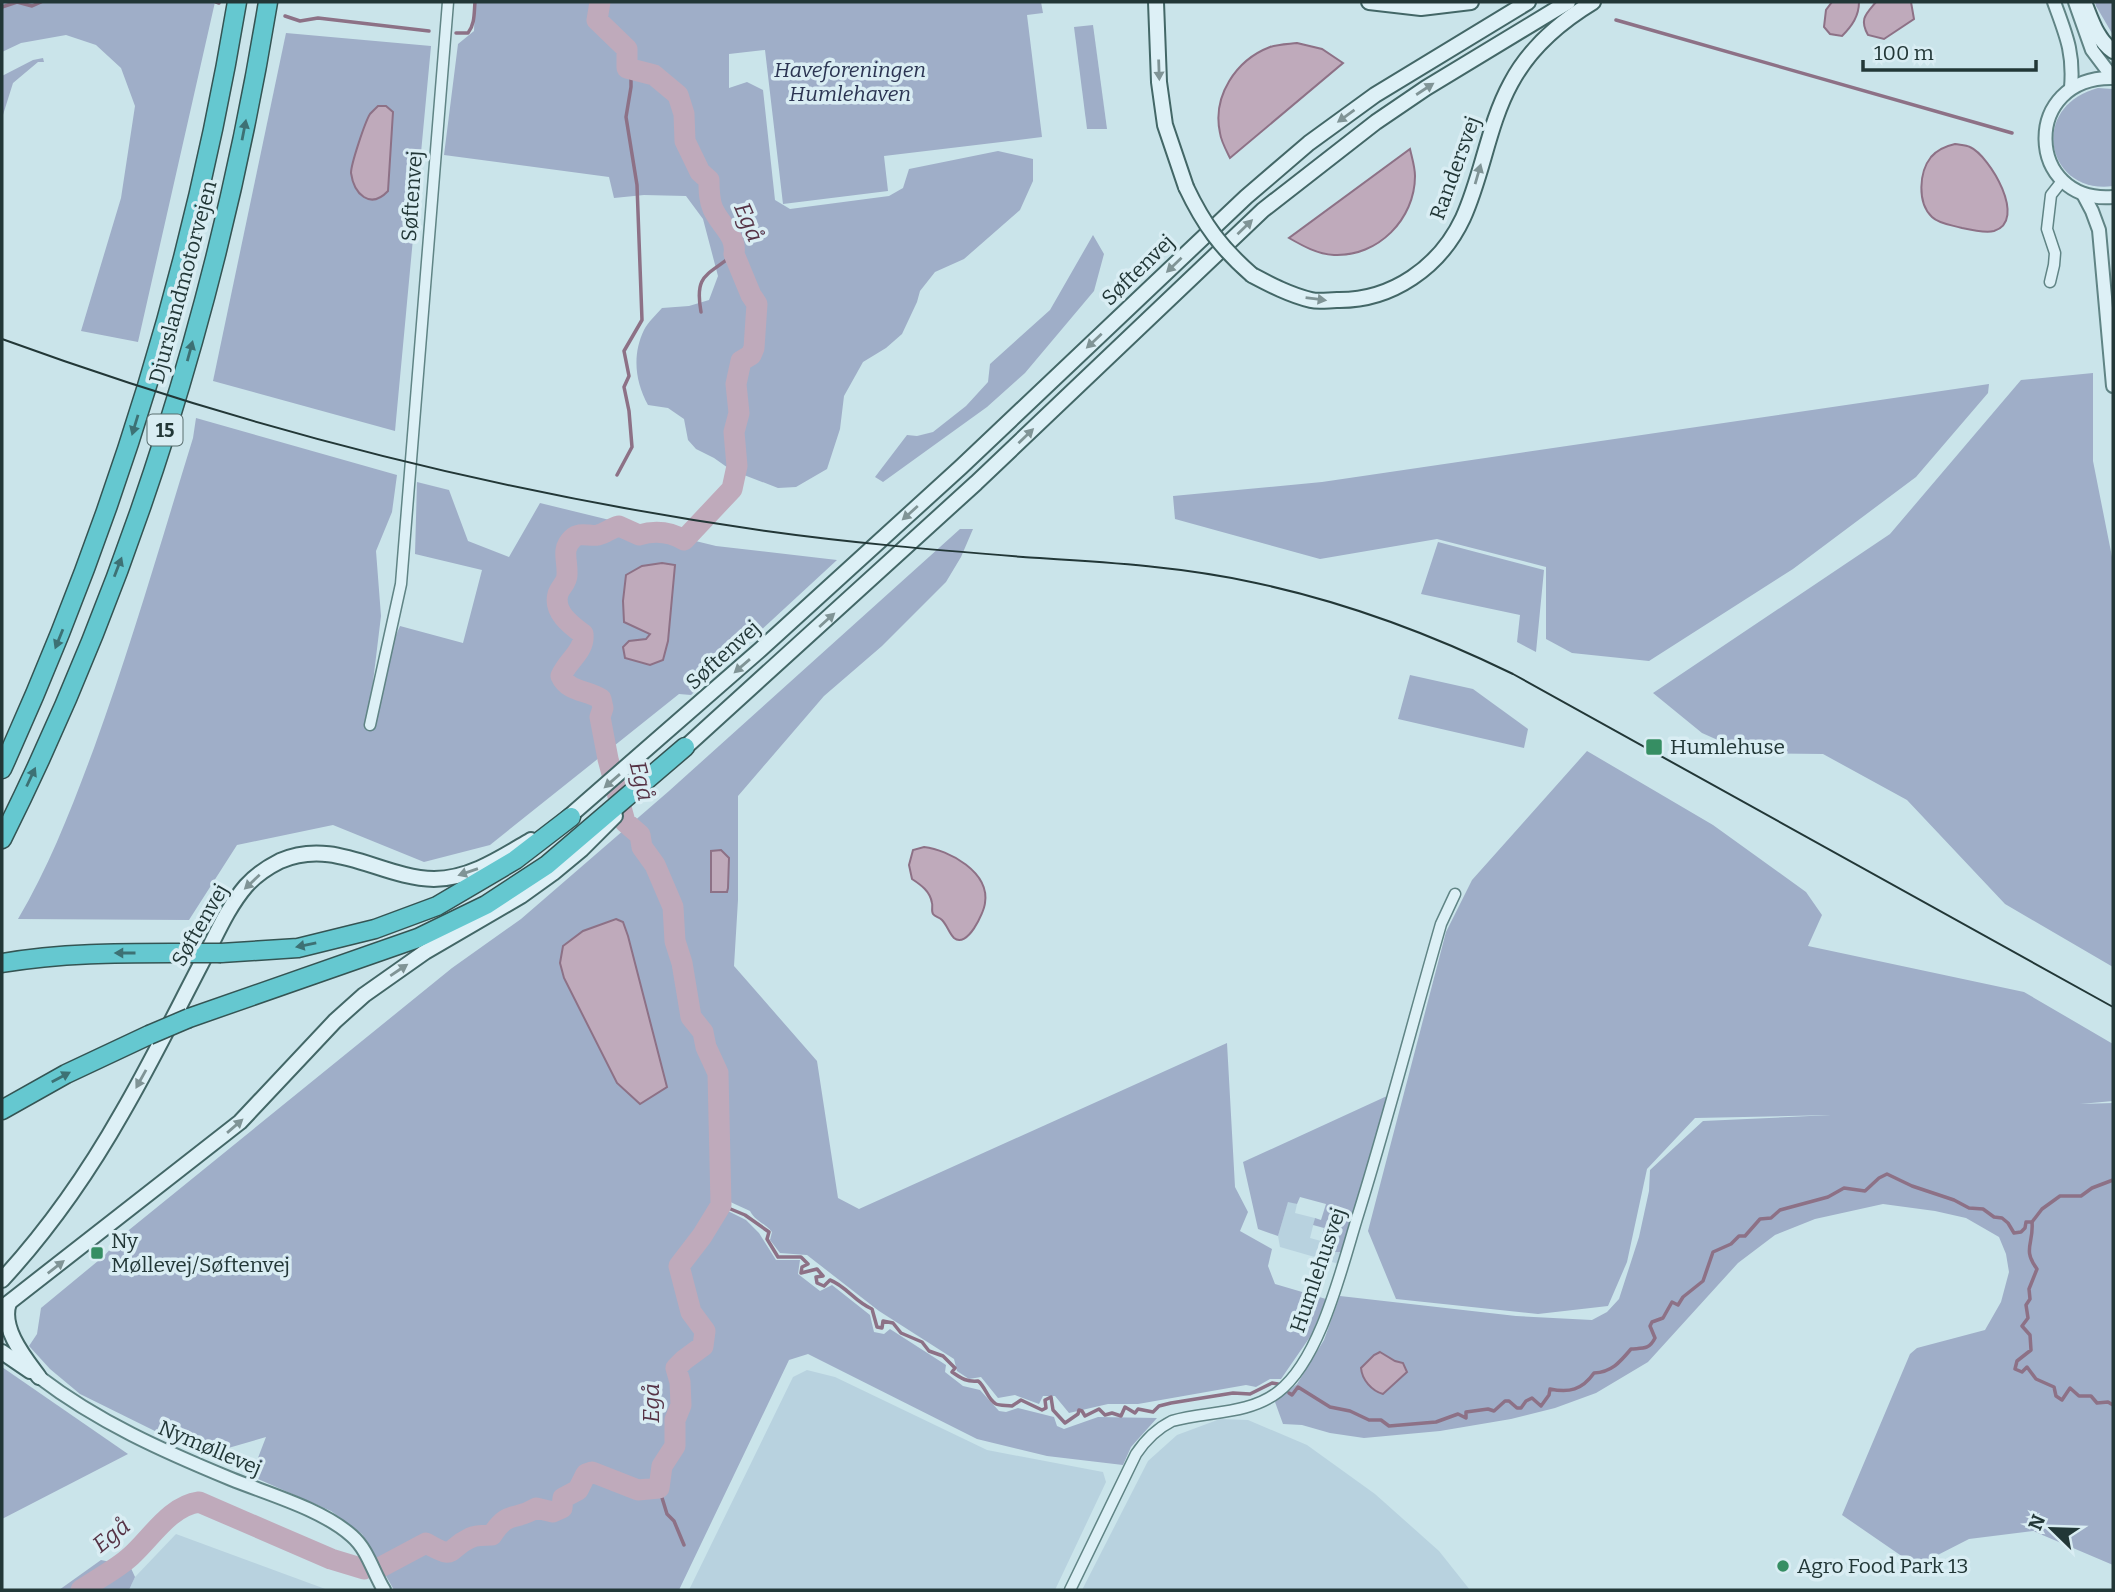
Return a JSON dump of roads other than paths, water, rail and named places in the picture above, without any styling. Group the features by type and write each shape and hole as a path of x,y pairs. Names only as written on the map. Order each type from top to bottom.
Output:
{"highway":[{"name":"Djurslandmotorvejen","path":"2,769 61,635 124,459 157,354 210,149 237,2"},
{"name":"Djurslandmotorvejen","path":"2,839 55,727 88,646 139,508 187,363 239,156 268,2"},
{"path":"2,1110 66,1074 189,1018 384,950 454,922 516,887 582,843 685,747"},
{"path":"2,963 33,957 90,953 221,953 298,948 375,929 437,906 515,860 572,816"}],"main road":[{"name":"Randersvej","path":"1156,2 1159,82 1165,125 1186,187 1212,234 1228,254 1252,275 1280,290 1313,300 1351,300 1387,293 1420,273 1446,248 1462,218 1476,182 1501,104 1522,65 1552,32 1593,2"},
{"path":"1369,2 1421,8 1471,2"},
{"name":"Søftenvej","path":"2,1280 72,1194 144,1075 234,902 258,875 281,861 321,853 341,855 418,877 452,877 486,865 572,816 961,467 1246,197 1309,143 1375,95 1528,2"},
{"name":"Søftenvej","path":"685,747 976,483 1263,210 1376,122 1426,88 1568,2"},
{"path":"2084,2 2092,24 2107,47 2113,51"},
{"path":"40,1377 5,1328 2,1315 5,1306 240,1122 335,1021 364,995 425,952 521,896 582,843"},
{"path":"2,1352 40,1377"}],"street":[{"name":"Søftenvej","path":"370,726 401,583 448,2"},
{"path":"2054,2 2070,47 2073,63 2071,88"},
{"path":"2075,2 2092,50 2113,78"},
{"path":"2113,78 2083,81 2071,88 2058,100 2049,115 2045,132 2046,150 2052,167 2062,181 2083,194 2100,198 2113,197"},
{"path":"2050,282 2055,253 2047,229 2051,195 2062,181"},
{"path":"2083,194 2099,230 2113,386"},
{"name":"Humlehusvej","path":"1070,1590 1145,1440 1172,1421 1259,1404 1280,1391 1304,1362 1335,1290 1438,936 1455,894"},
{"name":"Nymøllevej","path":"40,1377 71,1402 128,1434 337,1525 352,1536 365,1552 384,1590"}],"waterway":[{"path":"2,7 17,2 32,6 41,2"},
{"path":"456,33 468,33 470,30 475,2"},
{"name":"Egå","path":"381,1567 426,1543 443,1551 451,1551 472,1537 492,1535 503,1522 536,1508 553,1512 562,1508 563,1498 578,1490 586,1474 592,1472 638,1490 659,1488 662,1466 675,1446 675,1420 681,1405 676,1368 703,1346 705,1331 691,1312 679,1266 721,1205 718,1073 706,1047 703,1032 691,1017 682,963 675,941 673,907 655,865 642,847 640,835 625,822 608,759 600,717 603,708 601,699 573,688 561,676 579,651 583,634 564,617 557,601 567,578 567,547 575,537 598,535 619,526 639,535 662,532 684,540 732,489 737,466 734,432 739,413 736,384 741,361 751,355 754,348 757,304 734,254 731,236 713,209 709,180 700,172 685,141 684,114 678,95 654,75 627,68 627,49 597,20 600,2"},
{"path":"285,16 300,21 318,18 429,31"},
{"path":"1616,20 2012,133"},
{"path":"617,475 632,447 624,387 629,376 624,351 642,320 637,185 626,117 631,69"},
{"path":"701,312 699,299 702,282 710,272 734,254"},
{"path":"1289,1393 1292,1395 1298,1387 1330,1407 1350,1411 1369,1420 1381,1420 1389,1426 1436,1422 1458,1414 1466,1418 1466,1412 1488,1409 1494,1411 1505,1401 1521,1408 1532,1398 1541,1406 1550,1389 1563,1391 1580,1387 1594,1373 1615,1366 1631,1349 1650,1345 1655,1338 1650,1326 1652,1322 1663,1318 1672,1302 1678,1305 1683,1297 1703,1281 1713,1252 1731,1244 1739,1236 1745,1236 1760,1219 1771,1218 1780,1210 1828,1197 1844,1188 1865,1191 1887,1174 1969,1208 1983,1209 1994,1217 2002,1218 2014,1233 2021,1232 2026,1222 2032,1222 2029,1251 2037,1269 2026,1305 2028,1318 2022,1326 2030,1335 2031,1350 2017,1361 2015,1369 2022,1372 2027,1367 2036,1379 2054,1387 2056,1396 2062,1400 2070,1388 2079,1396 2091,1396 2097,1403 2108,1402 2113,1405"},
{"path":"2032,1222 2042,1209 2060,1196 2081,1196 2092,1188 2113,1180"},
{"path":"721,1205 745,1215 769,1232 767,1239 778,1257 801,1257 808,1264 802,1267 801,1273 817,1269 823,1276 816,1277 817,1283 824,1286 830,1280 841,1286 872,1309 877,1327 882,1328 883,1321 893,1323 901,1333 922,1342 929,1351 943,1356 955,1368 952,1372 962,1378 978,1381 998,1405 1012,1406 1021,1400 1042,1410 1046,1408 1045,1400 1051,1397 1053,1410 1065,1423 1078,1414 1079,1410 1085,1416 1099,1409 1105,1415 1112,1413 1121,1416 1125,1407 1135,1413 1138,1409 1153,1412 1159,1406 1171,1403 1233,1393 1250,1394 1272,1383 1278,1384"},
{"path":"659,1488 667,1514 674,1521 684,1545"},
{"name":"Egå","path":"81,1590 125,1561 179,1509 199,1502 331,1559 364,1569"}],"tram line":[{"path":"2,339 95,372 283,430 475,478 571,498 668,516 830,539 1198,572 1289,591 1355,610 1419,633 1513,674 2113,1007"}],"place":[{"name":"Humlehuse","path":"1654,747"},
{"name":"Ny Møllevej/Søftenvej","path":"97,1253"},
{"name":"Agro Food Park 13","path":"1783,1566"}],"park label":[{"name":"Haveforeningen Humlehaven","path":"850,82"}]}
